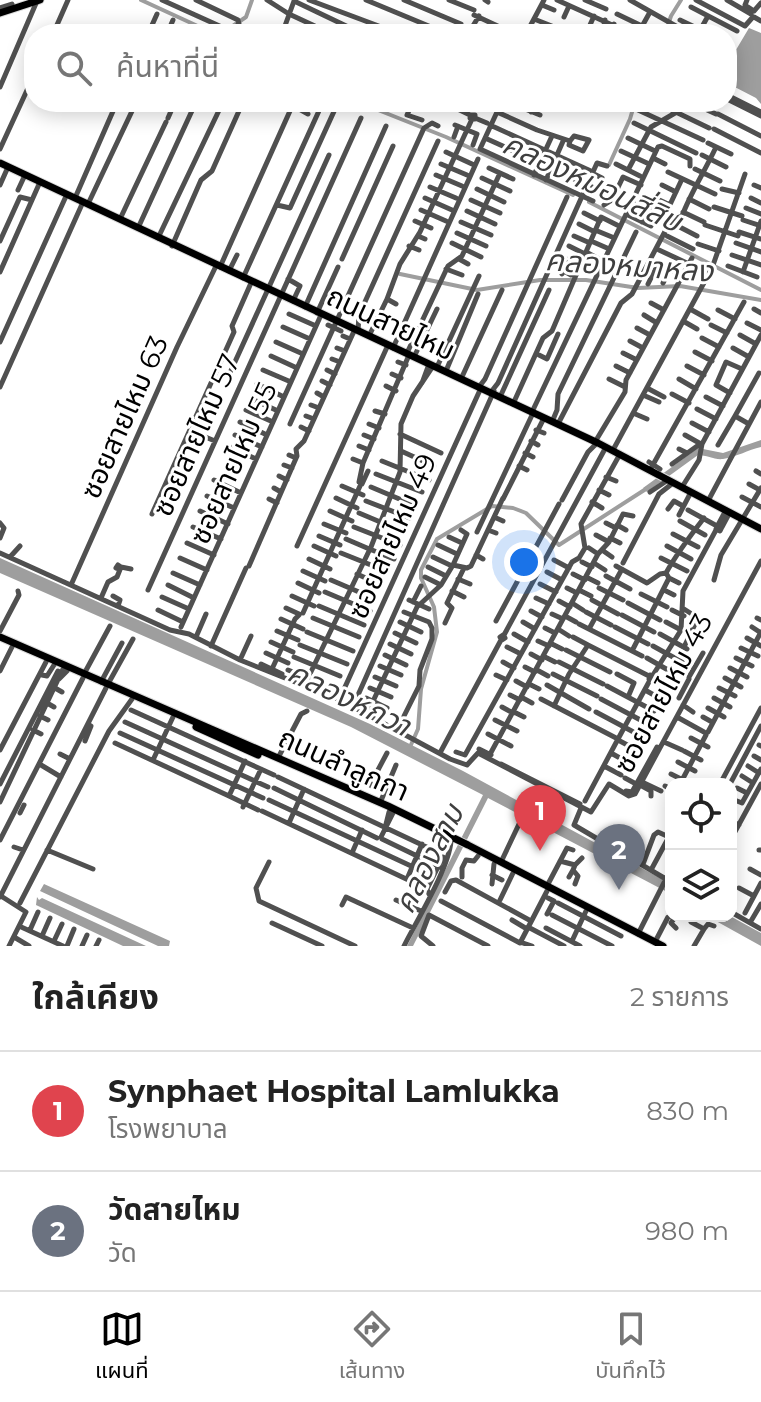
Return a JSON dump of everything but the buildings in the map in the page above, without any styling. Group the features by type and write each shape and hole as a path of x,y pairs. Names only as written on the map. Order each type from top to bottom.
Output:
{"main road":[{"path":"0,11 12,5 39,0"},
{"name":"ถนนสายไหม","path":"4,165 305,307 333,324 363,333 655,467 678,484 761,529"},
{"name":"ถนนลำลูกกา","path":"0,639 12,647 84,676"},
{"name":"ถนนลำลูกกา","path":"0,639 467,847 551,895 657,945"},
{"name":"ถนนลำลูกกา","path":"105,685 170,721 278,758 380,803 454,841"},
{"name":"ถนนลำลูกกา","path":"467,847 585,914 600,916 657,945"}],"street":[{"path":"28,24 39,0"},
{"path":"57,24 68,0"},
{"path":"162,0 211,24"},
{"path":"196,0 238,22 235,24"},
{"path":"267,0 310,24"},
{"path":"285,24 294,0 343,24"},
{"path":"309,0 369,24"},
{"path":"366,0 424,24"},
{"path":"404,0 461,24"},
{"path":"449,0 495,24"},
{"path":"557,0 614,24"},
{"path":"585,0 606,9"},
{"path":"630,0 674,24"},
{"path":"637,0 654,13"},
{"path":"696,0 710,3 745,26 752,16"},
{"path":"727,0 761,21"},
{"path":"747,0 745,5 754,11 761,3"},
{"path":"532,24 543,2 554,10"},
{"path":"563,16 568,6"},
{"path":"691,7 723,24"},
{"path":"644,24 654,13"},
{"path":"152,24 157,14"},
{"path":"432,24 436,14"},
{"path":"472,24 476,14"},
{"path":"617,14 638,24"},
{"path":"590,24 594,16"},
{"path":"704,24 708,16"},
{"path":"534,19 547,24"},
{"path":"171,24 173,20"},
{"path":"604,24 605,20"},
{"path":"0,87 24,34"},
{"path":"17,90 24,93"},
{"path":"0,149 24,98"},
{"path":"737,102 761,114"},
{"path":"0,342 71,196 78,188 112,112"},
{"path":"0,387 132,112"},
{"path":"120,221 171,112"},
{"path":"138,230 191,112"},
{"path":"158,239 218,112"},
{"path":"172,246 201,180 212,171 239,112"},
{"name":"ซอยสายไหม 63","path":"76,585 177,347 218,267 289,112"},
{"path":"152,514 234,332 232,326 247,281 319,112"},
{"path":"277,205 289,209 334,112"},
{"path":"408,112 407,115 422,120"},
{"path":"463,112 602,178"},
{"path":"211,646 287,480 299,441 309,431 350,339 377,323 409,246 429,214 475,112"},
{"path":"494,112 480,151 580,198 593,201"},
{"path":"496,112 567,140 569,145 583,151 589,141 574,136 567,140 546,180"},
{"path":"531,112 540,115"},
{"path":"642,112 731,154"},
{"path":"628,170 648,130 674,112 760,151"},
{"path":"712,112 761,136"},
{"name":"ซอยสายไหม 57","path":"148,590 361,118"},
{"path":"290,424 304,384 314,372 317,356 327,344 333,324 423,131 432,123 438,126"},
{"path":"634,123 726,167"},
{"path":"454,137 457,125 467,129 477,134 473,145"},
{"path":"305,307 386,126"},
{"path":"534,175 556,129"},
{"path":"531,143 537,130"},
{"path":"485,138 540,163"},
{"path":"628,138 653,150"},
{"path":"363,333 359,315 438,141"},
{"path":"342,259 393,146"},
{"path":"477,532 488,505 544,418 593,281 659,146 664,151 690,159 692,168 720,181"},
{"path":"670,221 677,220 683,212 716,147"},
{"path":"621,151 647,163"},
{"path":"446,152 457,153 472,164"},
{"path":"229,375 329,155"},
{"path":"653,158 665,164"},
{"path":"297,546 390,346 428,273 478,159"},
{"path":"494,394 597,163 607,166"},
{"path":"441,164 467,175"},
{"path":"616,164 640,176"},
{"path":"0,185 4,165"},
{"path":"489,168 513,179"},
{"path":"551,169 599,190"},
{"path":"668,172 715,194"},
{"path":"410,518 386,509 363,489 363,463 396,391 440,280 446,269 465,250 500,173"},
{"path":"441,751 599,456 633,413 714,265 745,174"},
{"path":"18,190 25,175"},
{"path":"436,175 462,186"},
{"path":"604,205 612,200 623,177 641,185"},
{"path":"289,178 301,183"},
{"path":"482,178 510,191"},
{"path":"445,623 451,609 447,603 452,591 476,555 536,430 621,303 634,290 665,235 670,221 667,211 682,179"},
{"path":"0,272 40,182"},
{"path":"662,185 676,192"},
{"path":"754,185 761,188"},
{"path":"430,187 456,198"},
{"path":"477,189 504,202"},
{"path":"722,189 739,193"},
{"path":"0,241 21,196 32,200"},
{"name":"ซอยสายไหม 49","path":"340,698 567,197"},
{"path":"425,198 452,210"},
{"path":"642,222 655,198 670,205"},
{"path":"751,198 761,203"},
{"path":"689,199 760,224 758,238 743,272"},
{"path":"471,200 500,213"},
{"path":"635,203 657,213"},
{"path":"746,208 761,214"},
{"path":"421,210 446,221"},
{"path":"467,211 495,224"},
{"path":"683,212 738,237 761,252"},
{"path":"584,213 600,219 623,219 651,226"},
{"path":"12,216 23,222"},
{"path":"345,219 357,225"},
{"path":"539,355 547,359 558,334 557,320 574,274 600,219"},
{"path":"415,221 431,228"},
{"path":"670,221 697,236"},
{"path":"461,222 491,235"},
{"path":"579,224 612,237"},
{"path":"544,418 556,408 558,394 636,232"},
{"path":"684,244 690,232"},
{"path":"457,233 486,246"},
{"path":"665,235 684,244 719,251"},
{"path":"418,236 425,239"},
{"path":"574,236 607,248"},
{"path":"738,237 758,238"},
{"path":"452,243 481,257"},
{"path":"409,246 419,250"},
{"path":"569,246 601,260"},
{"path":"618,470 606,447 603,429 690,261 659,246"},
{"path":"0,252 7,256"},
{"path":"228,272 237,255"},
{"path":"732,255 761,265"},
{"path":"459,259 468,264"},
{"path":"574,274 563,273 566,259 590,268"},
{"path":"648,284 655,263 682,275"},
{"path":"728,266 757,277"},
{"name":"ซอยสายไหม 55","path":"158,610 182,624 316,326 338,267"},
{"path":"446,269 462,275"},
{"path":"663,283 670,270"},
{"path":"308,678 370,549 398,482 401,424 479,276"},
{"path":"288,279 300,286 293,302"},
{"path":"446,372 473,288"},
{"path":"461,379 502,290"},
{"path":"354,704 488,404 549,290"},
{"path":"387,299 396,304"},
{"path":"655,467 744,302"},
{"path":"651,303 664,310"},
{"path":"562,308 576,314"},
{"path":"410,356 437,309"},
{"path":"690,309 727,333"},
{"path":"718,310 735,319"},
{"path":"289,314 316,326"},
{"path":"644,315 657,323"},
{"path":"557,320 570,325"},
{"path":"683,321 697,329"},
{"path":"589,629 657,496 678,484 700,458 701,445 761,332 747,323"},
{"path":"333,324 350,339"},
{"path":"283,327 310,339"},
{"path":"637,328 650,335"},
{"path":"513,404 543,338 558,334"},
{"path":"740,335 756,344"},
{"path":"702,338 719,347"},
{"path":"320,340 327,344"},
{"path":"630,341 643,348"},
{"path":"276,342 303,354"},
{"path":"544,344 552,347"},
{"path":"337,348 345,351"},
{"path":"733,348 749,357"},
{"path":"695,352 712,361"},
{"path":"623,353 637,360"},
{"path":"271,356 297,368"},
{"path":"332,359 340,362"},
{"path":"730,393 716,385 720,373 728,361 742,369"},
{"path":"398,362 406,365"},
{"path":"616,366 630,373"},
{"path":"687,366 704,375"},
{"path":"308,369 314,372"},
{"path":"263,370 291,382"},
{"path":"327,370 335,374"},
{"path":"718,445 759,373"},
{"path":"392,374 401,378"},
{"path":"609,379 625,388"},
{"path":"679,379 696,389"},
{"path":"322,381 330,385"},
{"path":"257,384 284,397"},
{"path":"386,386 396,391"},
{"path":"645,392 661,400"},
{"path":"317,393 324,397"},
{"path":"672,394 689,403"},
{"path":"706,397 723,406"},
{"path":"252,399 278,411"},
{"path":"708,501 761,402"},
{"path":"311,405 319,408"},
{"path":"697,409 716,419"},
{"path":"246,410 273,422"},
{"path":"375,411 385,414"},
{"path":"633,413 647,419"},
{"path":"306,416 314,419"},
{"path":"735,416 749,424"},
{"path":"240,422 267,435"},
{"path":"692,423 709,432"},
{"path":"369,424 379,428"},
{"path":"301,427 309,431"},
{"path":"536,430 544,433"},
{"path":"198,434 215,441"},
{"path":"400,434 441,453"},
{"path":"235,435 262,447"},
{"path":"364,435 374,439"},
{"path":"685,435 701,445"},
{"path":"531,441 538,445"},
{"path":"672,464 701,445"},
{"path":"359,446 369,450"},
{"path":"230,447 256,459"},
{"path":"496,621 588,452 606,447"},
{"path":"679,449 687,453"},
{"path":"401,451 434,466"},
{"path":"525,453 533,457"},
{"path":"289,455 296,458"},
{"path":"353,459 363,463"},
{"path":"382,461 429,480"},
{"path":"284,465 292,468"},
{"path":"456,752 465,755 562,580 585,548 581,534 592,502 613,465"},
{"path":"519,466 527,470"},
{"path":"272,669 292,624 314,605 338,544 351,522 368,471"},
{"path":"376,474 422,492"},
{"path":"279,476 287,480"},
{"path":"606,477 616,481"},
{"path":"214,480 241,493"},
{"path":"512,480 519,483"},
{"path":"650,492 678,484"},
{"path":"668,509 674,501 678,484"},
{"path":"678,484 686,508"},
{"path":"714,580 718,560 761,489 749,484"},
{"path":"342,486 392,496 416,506"},
{"path":"274,488 281,492"},
{"path":"599,490 609,495"},
{"path":"207,496 234,508"},
{"path":"503,498 513,496"},
{"path":"742,497 761,507"},
{"path":"336,498 404,532"},
{"path":"269,499 277,503"},
{"path":"674,501 718,528"},
{"path":"592,502 602,508"},
{"path":"686,508 679,518 705,535"},
{"path":"200,511 228,524"},
{"path":"330,511 375,536 400,545"},
{"path":"665,879 574,825 631,714 676,642 684,613 684,588 728,511"},
{"path":"489,756 600,552 624,513 633,516"},
{"path":"496,514 503,521"},
{"path":"632,651 664,590 671,563 703,519"},
{"path":"0,523 4,528 0,536"},
{"path":"606,523 626,530"},
{"path":"324,524 394,559"},
{"path":"193,527 221,539"},
{"path":"414,602 433,594 441,585 467,534 461,530"},
{"path":"488,530 496,533"},
{"path":"673,534 698,547"},
{"path":"596,535 620,543"},
{"path":"319,536 338,544"},
{"path":"449,537 462,543"},
{"path":"187,543 214,555"},
{"path":"482,543 489,546"},
{"path":"438,545 457,554"},
{"path":"10,557 20,546"},
{"path":"314,546 386,571"},
{"path":"667,546 691,559"},
{"path":"589,548 612,557"},
{"path":"0,553 170,630 196,637 240,660 340,700 405,737 466,766 476,753 489,756"},
{"name":"ซอยสายไหม 43","path":"583,806 592,807 606,781 629,793 640,785 696,670 761,554"},
{"path":"476,555 483,559"},
{"path":"433,557 478,571"},
{"path":"180,558 207,570"},
{"path":"661,558 687,571"},
{"path":"309,559 328,567"},
{"path":"554,560 569,568"},
{"path":"679,698 686,693 761,561"},
{"path":"582,562 593,565 630,589"},
{"path":"620,566 647,583 660,574 679,583"},
{"path":"101,598 108,582 117,577 119,567 131,569"},
{"path":"428,567 446,576"},
{"path":"303,571 373,598"},
{"path":"547,572 562,580"},
{"path":"173,573 200,585"},
{"path":"357,574 381,585"},
{"path":"573,574 586,578 609,594 681,630"},
{"path":"425,577 441,585"},
{"path":"458,579 470,584"},
{"path":"298,583 370,611"},
{"path":"540,584 556,592"},
{"path":"168,585 194,598"},
{"path":"368,712 413,615 414,602 421,586"},
{"path":"567,588 686,648 698,618 641,594"},
{"path":"664,590 674,595"},
{"path":"0,631 19,595 18,591"},
{"path":"452,591 464,597"},
{"path":"113,596 120,600 118,606"},
{"path":"292,596 364,625"},
{"path":"162,597 189,609"},
{"path":"536,598 549,604"},
{"path":"559,601 585,611 682,662"},
{"path":"414,602 429,609"},
{"path":"286,608 359,637"},
{"path":"531,611 542,617"},
{"path":"398,728 418,689 420,670 432,639 431,625 404,612"},
{"path":"196,637 206,614"},
{"path":"552,614 578,623 675,674"},
{"path":"281,619 353,651"},
{"path":"400,622 421,632"},
{"path":"523,622 535,629"},
{"path":"0,840 21,808 84,676 90,655 110,626"},
{"path":"687,778 704,746 706,733 749,652 758,644 761,632 752,627"},
{"path":"545,628 571,636 668,686"},
{"path":"277,631 347,664"},
{"path":"395,633 416,643"},
{"path":"514,634 528,642"},
{"path":"240,660 251,636"},
{"path":"747,638 758,644"},
{"path":"105,685 133,639"},
{"path":"538,641 564,649 610,672"},
{"path":"271,642 314,666 340,676"},
{"path":"23,945 12,941 26,910 0,896 88,724 122,643"},
{"path":"390,644 411,654"},
{"path":"554,706 588,645"},
{"path":"0,671 12,647"},
{"path":"507,647 521,654"},
{"path":"741,648 758,656"},
{"path":"266,653 277,658 286,669"},
{"path":"479,749 593,812 609,784 635,800 683,705 689,678 703,653"},
{"path":"531,654 573,668 654,711"},
{"path":"385,655 406,665"},
{"path":"736,658 752,666"},
{"path":"503,662 514,668"},
{"path":"261,664 272,669 286,669 335,689"},
{"path":"380,666 401,675"},
{"path":"42,675 47,676 58,667"},
{"path":"2,801 45,695 59,679 58,667"},
{"path":"6,785 31,746 33,730 47,703 58,667"},
{"path":"0,750 58,667"},
{"path":"525,667 566,680 648,724"},
{"path":"730,668 747,677"},
{"path":"617,674 634,683 628,697"},
{"path":"496,675 507,680"},
{"path":"375,677 396,686"},
{"path":"725,678 741,687"},
{"path":"516,681 539,689"},
{"path":"37,682 62,692"},
{"path":"547,685 641,736"},
{"path":"490,687 500,693"},
{"path":"370,688 391,697"},
{"path":"719,688 735,696"},
{"path":"34,689 45,695"},
{"path":"645,690 661,699"},
{"path":"510,695 532,703"},
{"path":"366,698 387,708"},
{"path":"714,698 730,707"},
{"path":"33,881 109,731 132,699"},
{"path":"541,699 633,748"},
{"path":"484,701 493,706"},
{"path":"47,703 54,707"},
{"path":"683,705 693,712"},
{"path":"502,707 524,717"},
{"path":"708,708 724,717"},
{"path":"723,778 761,708"},
{"path":"360,709 379,717"},
{"path":"131,710 170,721 261,769 435,851"},
{"path":"278,758 301,714 307,711"},
{"path":"476,713 486,718"},
{"path":"40,716 48,720"},
{"path":"677,717 706,733"},
{"path":"703,717 712,722"},
{"path":"495,720 517,731"},
{"path":"153,760 170,721"},
{"path":"125,722 441,867"},
{"path":"85,741 91,726 88,724"},
{"path":"470,726 479,731"},
{"path":"733,778 761,726"},
{"path":"33,730 41,734"},
{"path":"120,733 424,872"},
{"path":"488,734 511,746"},
{"path":"463,738 472,743"},
{"path":"691,738 704,746"},
{"path":"664,742 698,758"},
{"path":"115,743 419,885"},
{"path":"385,793 370,785 387,753"},
{"path":"611,753 627,762"},
{"path":"60,754 70,759"},
{"path":"754,756 761,760"},
{"path":"229,796 245,761"},
{"path":"678,762 692,770"},
{"path":"41,765 61,777"},
{"path":"380,803 396,765"},
{"path":"604,766 651,791 651,796"},
{"path":"737,801 741,803 760,771 748,766"},
{"path":"244,805 261,769"},
{"path":"671,774 678,778"},
{"path":"742,776 753,783"},
{"path":"737,828 761,784"},
{"path":"640,785 665,789"},
{"path":"737,788 747,793"},
{"path":"289,823 304,789"},
{"path":"380,838 391,813"},
{"path":"492,884 492,875 520,822"},
{"path":"352,853 362,830"},
{"path":"643,864 656,834 665,834"},
{"path":"404,946 454,841"},
{"path":"407,879 422,844"},
{"path":"627,854 632,844"},
{"path":"651,870 665,845"},
{"path":"14,847 23,850"},
{"path":"573,850 567,848 560,861 551,895 550,914 612,946"},
{"path":"48,850 93,869"},
{"path":"648,851 657,860"},
{"path":"462,877 464,863 468,859 474,861 478,856"},
{"path":"441,867 443,857"},
{"path":"569,877 582,858"},
{"path":"560,861 574,868 578,876 575,884"},
{"path":"269,862 256,888 259,901 355,946"},
{"path":"750,869 761,875"},
{"path":"500,900 513,873"},
{"path":"492,875 502,880"},
{"path":"445,892 451,881 456,880 564,946"},
{"path":"638,934 665,883"},
{"path":"745,913 761,883"},
{"path":"739,888 754,896"},
{"path":"520,942 551,895"},
{"path":"342,905 346,897 413,928"},
{"path":"396,900 421,911"},
{"path":"441,901 531,946"},
{"path":"751,921 761,904"},
{"path":"28,929 38,912"},
{"path":"572,941 585,914 621,936"},
{"path":"433,946 421,936 429,915 488,946"},
{"path":"737,915 761,928"},
{"path":"42,936 50,918"},
{"path":"512,920 529,926"},
{"path":"657,945 666,922"},
{"path":"671,922 676,928"},
{"path":"691,922 704,929"},
{"path":"272,923 322,946"},
{"path":"54,941 62,924"},
{"path":"694,946 708,924 714,926"},
{"path":"20,925 65,946 74,929"},
{"path":"546,928 580,946"},
{"path":"82,946 87,935"}],"shaded area":[{"path":"749,28 761,33 761,104 737,88 737,48"},
{"path":"761,440 761,447 728,458 698,455 647,492 643,488 698,448 723,453"},
{"path":"0,558 370,724 665,881 665,891 488,798 413,946 407,946 483,795 351,727 0,573"},
{"path":"44,884 170,941 169,946 158,946 40,891"},
{"path":"37,897 146,946 123,946 36,905"},
{"path":"737,920 761,933 761,946 718,922"}],"waterway":[{"name":"คลองหมอนสี่สิบ","path":"141,0 193,24"},
{"path":"236,24 246,17 252,0"},
{"path":"668,24 681,0"},
{"name":"คลองหมอนสี่สิบ","path":"383,112 573,195"},
{"path":"609,165 632,112"},
{"name":"คลองหมอนสี่สิบ","path":"589,202 761,290"},
{"name":"คลองหมาหลง","path":"400,274 477,290 540,280 586,280 638,288 680,286 761,300"},
{"name":"คลองหกวา","path":"410,747 418,729 421,689 437,632 434,607 421,578 421,570 437,539 492,506 526,513 559,545 649,487"}],"place":[{"name":"Synphaet Hospital Lamlukka","path":"540,851"},
{"name":"วัดสายไหม","path":"619,890"}],"water label":[{"name":"คลองสาม","path":"429,859"}]}
